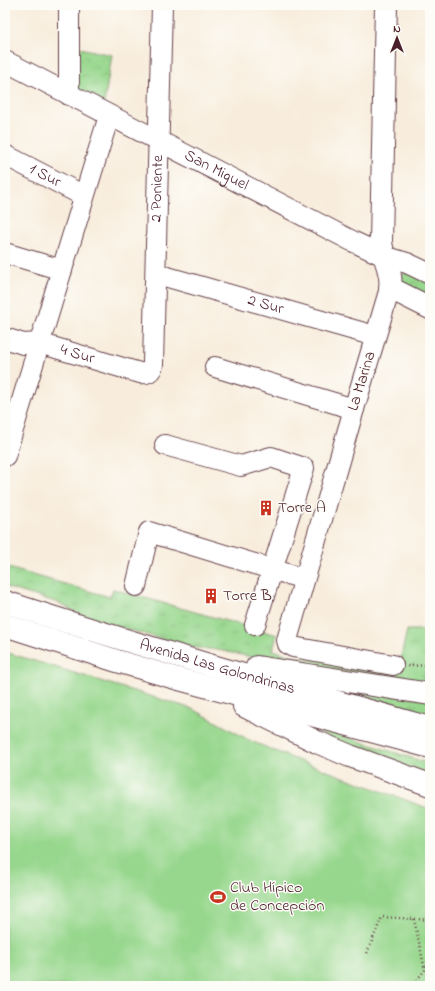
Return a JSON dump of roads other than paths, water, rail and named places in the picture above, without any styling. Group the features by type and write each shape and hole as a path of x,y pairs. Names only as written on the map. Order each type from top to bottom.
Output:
{"main road":[{"name":"La Marina","path":"386,5 381,242 390,272 390,288"},
{"path":"390,288 430,308"},
{"name":"Avenida Las Golondrinas","path":"5,602 188,659 430,728"},
{"name":"Avenida Las Golondrinas","path":"5,625 117,661 209,688 430,747"},
{"path":"188,659 313,675 430,694"},
{"path":"209,688 318,742 350,756 430,785"}],"street":[{"path":"69,5 69,95"},
{"name":"2 Poniente","path":"150,372 154,364 162,5"},
{"name":"San Miguel","path":"5,61 348,240 384,256 407,263 430,274"},
{"path":"5,456 10,424 40,343 109,116"},
{"name":"1 Sur","path":"5,155 84,196"},
{"path":"5,253 62,270"},
{"name":"2 Sur","path":"156,274 375,336"},
{"name":"La Marina","path":"390,288 287,640 290,646 393,665"},
{"name":"4 Sur","path":"5,338 23,344 40,343 140,373 146,374 150,372"},
{"path":"215,367 354,409"},
{"path":"165,445 241,466 271,457 304,468 255,625"},
{"path":"136,586 149,532 304,579"}],"place":[{"name":"Torre A","path":"266,508"},
{"name":"Torre B","path":"211,596"},
{"name":"Club Hípico de Concepción","path":"218,897"}]}
